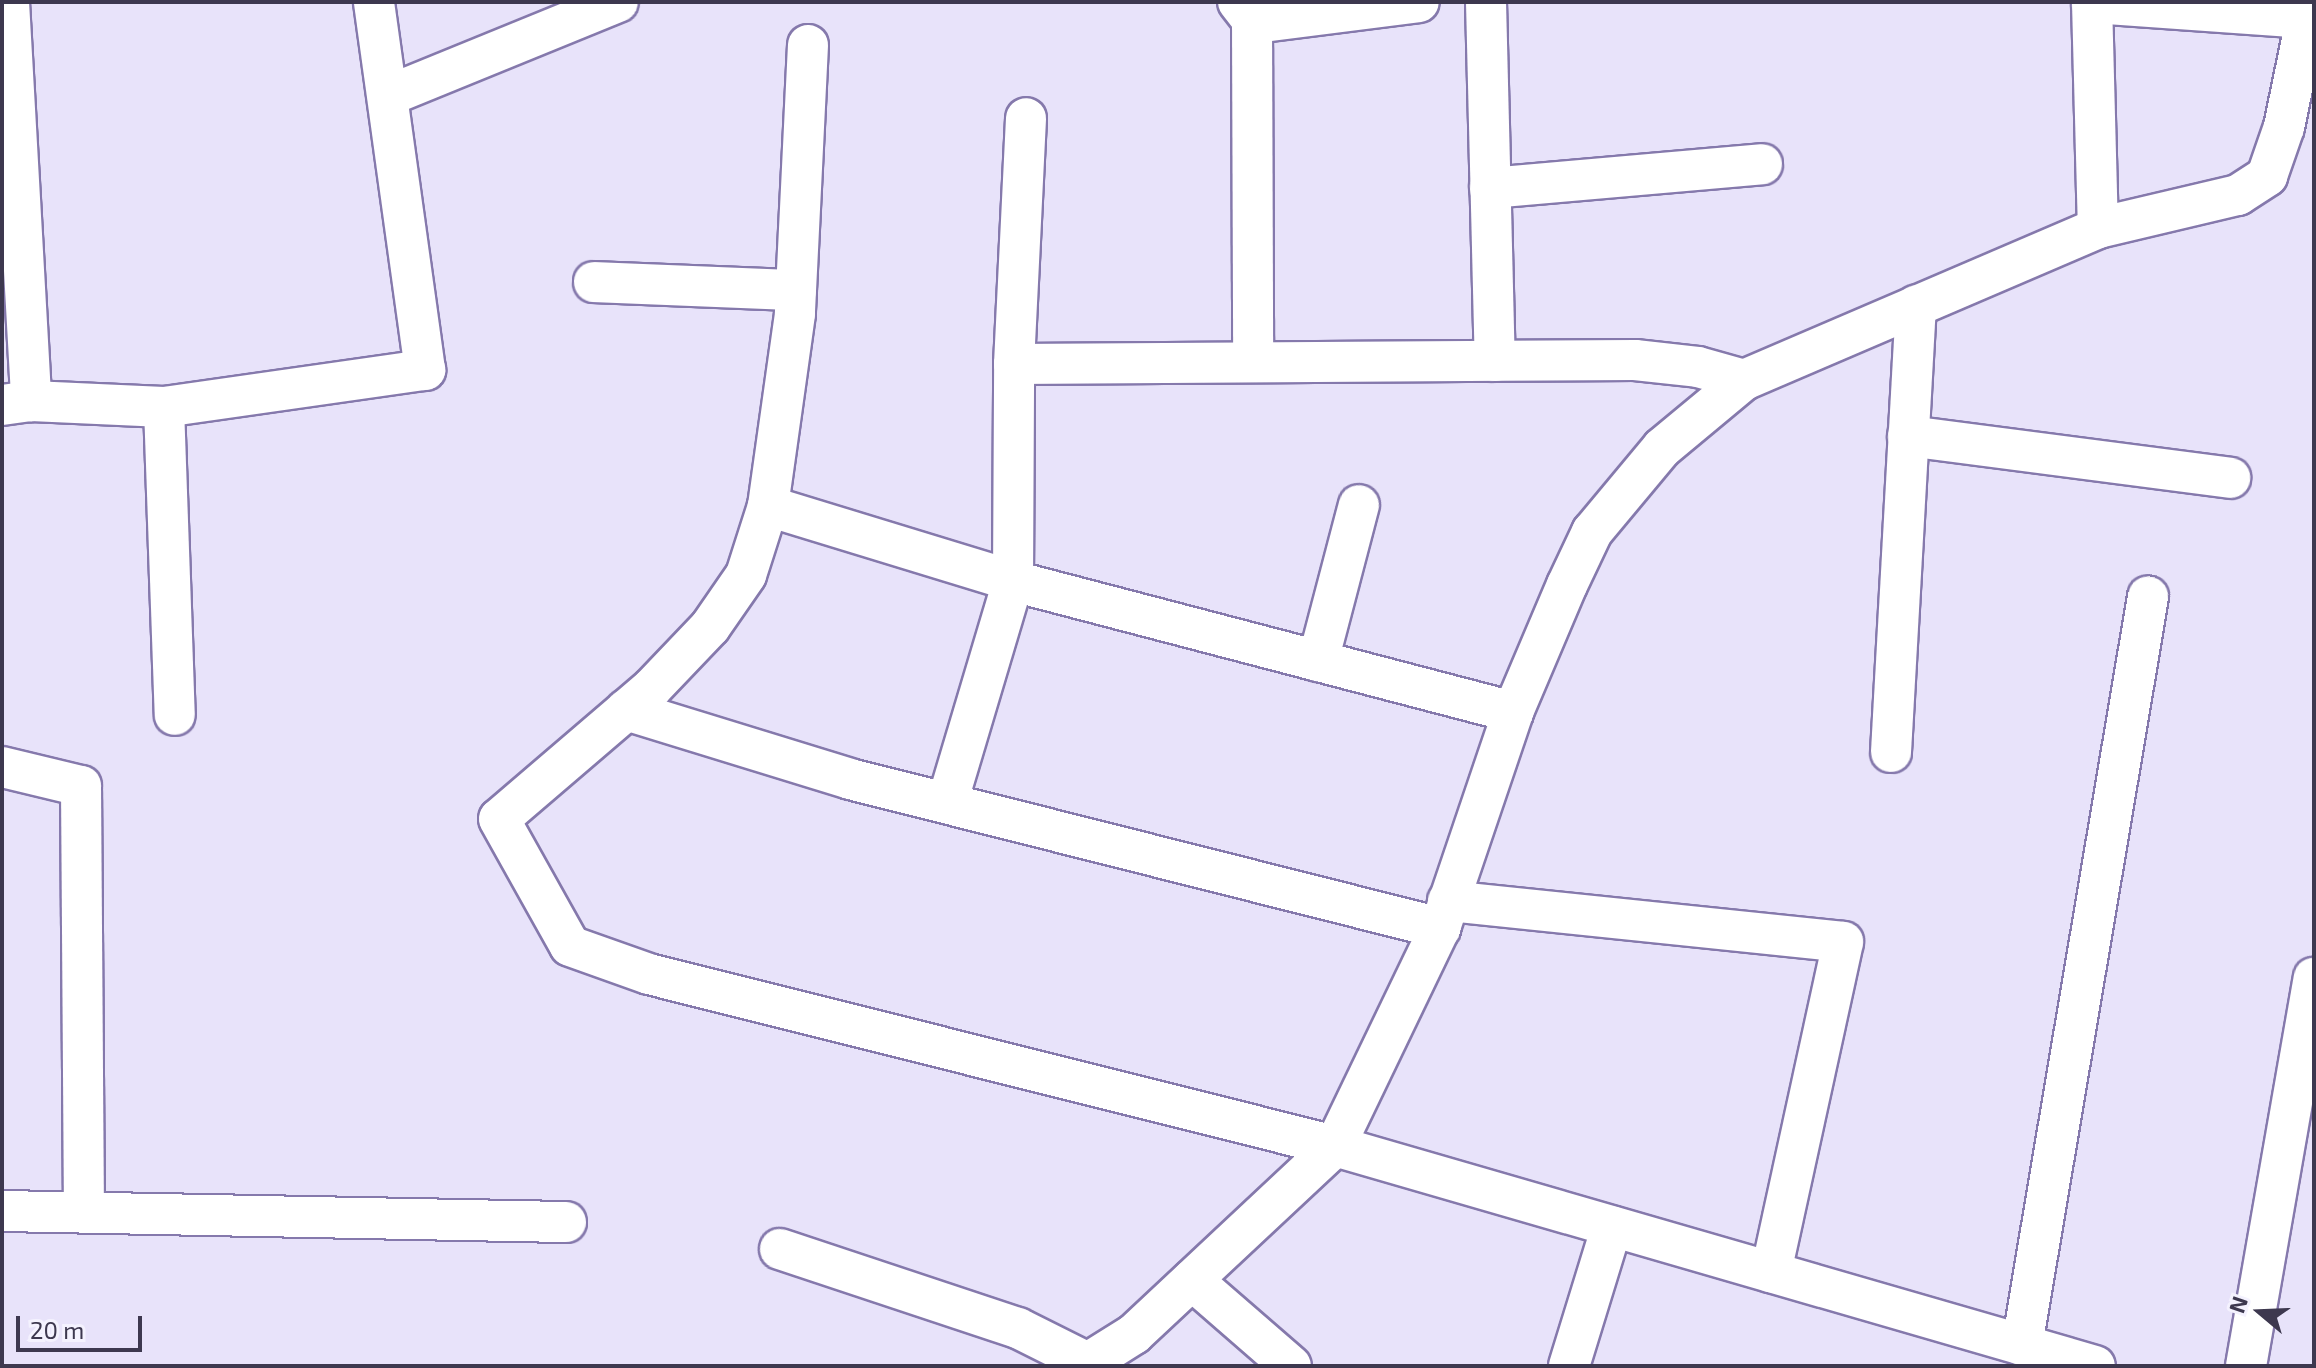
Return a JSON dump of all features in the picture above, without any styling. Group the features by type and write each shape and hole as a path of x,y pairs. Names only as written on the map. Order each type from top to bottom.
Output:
{"street":[{"path":"9,2 16,403 164,407 425,370 390,95 374,2"},
{"path":"390,95 618,2"},
{"path":"1253,362 1245,11 1419,2"},
{"path":"1486,2 1495,361"},
{"path":"780,1249 1106,1360 1335,1146 1444,914 1513,712 1592,532 1662,448 1744,380 2098,228 2238,195 2267,176 2284,127 2308,10 2092,2 2098,228"},
{"path":"808,45 796,290 768,506 737,588 710,627 626,710 499,819 570,946 649,974 1335,1146 2095,1366"},
{"path":"947,803 1013,581 1014,364 1026,118"},
{"path":"1490,188 1762,164"},
{"path":"594,282 796,290"},
{"path":"1891,752 1916,306"},
{"path":"1014,364 1635,360 1698,367 1744,380"},
{"path":"164,407 175,715"},
{"path":"1908,436 2230,478"},
{"path":"1318,661 1359,505"},
{"path":"768,506 1013,581 1513,712"},
{"path":"2022,1345 2148,597"},
{"path":"626,710 947,803 1444,914 1843,942 1771,1272"},
{"path":"2,767 81,786 84,1212"},
{"path":"2246,1366 2314,978"},
{"path":"2,1211 566,1222"},
{"path":"1569,1366 1612,1226"},
{"path":"1192,1280 1291,1366"}]}
